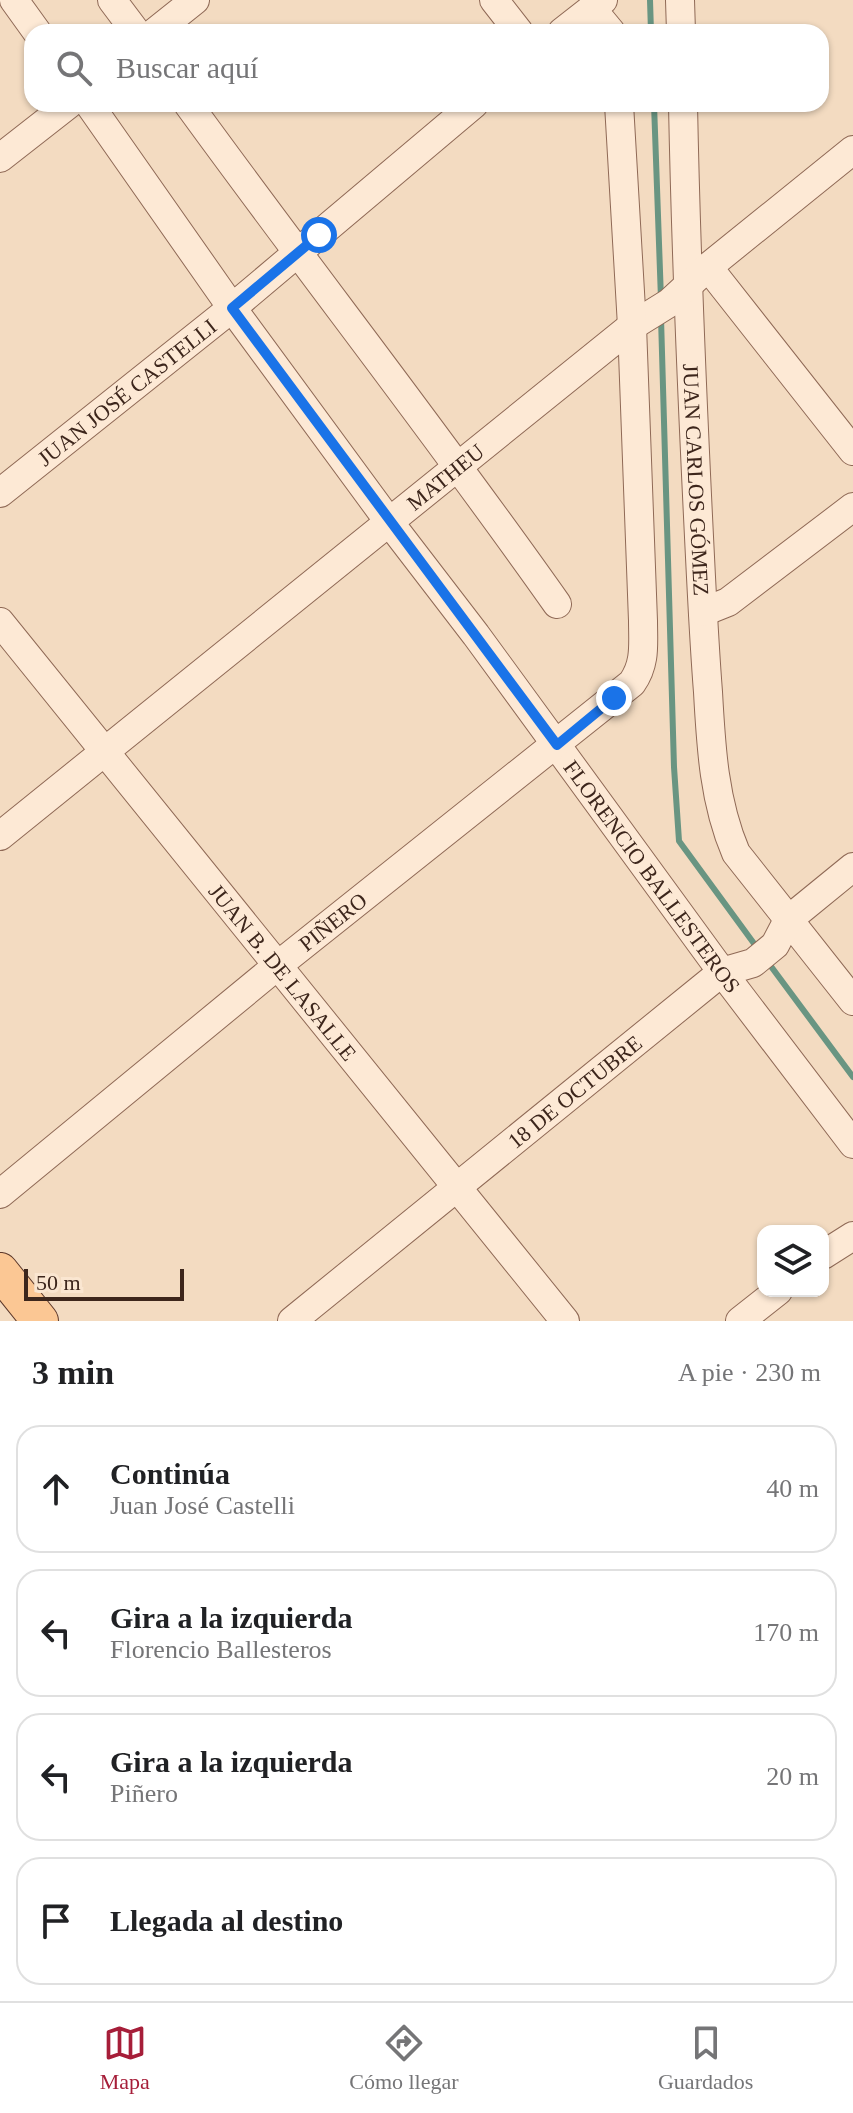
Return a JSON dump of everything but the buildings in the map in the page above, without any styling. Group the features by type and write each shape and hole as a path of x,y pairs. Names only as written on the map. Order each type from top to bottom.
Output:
{"main road":[{"path":"0,1271 40,1321"},
{"path":"0,1309 10,1321"}],"street":[{"path":"14,0 31,24"},
{"path":"112,0 130,24"},
{"path":"165,24 195,0"},
{"path":"494,0 513,24"},
{"path":"680,0 681,24"},
{"path":"572,24 597,4 607,24"},
{"path":"0,158 59,112"},
{"name":"FLORENCIO BALLESTEROS","path":"95,112 232,308 722,972 853,1144"},
{"path":"194,112 297,254 459,465 557,604"},
{"name":"JUAN JOSÉ CASTELLI","path":"0,493 232,308 465,112"},
{"name":"JUAN CARLOS GÓMEZ","path":"621,112 659,307 703,612 712,762 727,833 736,853 788,920"},
{"name":"JUAN CARLOS GÓMEZ","path":"632,683 644,659 659,307 682,112"},
{"name":"MATHEU","path":"0,836 853,150"},
{"path":"708,267 853,451"},
{"path":"703,612 728,602 853,507"},
{"name":"JUAN B. DE LASALLE","path":"0,622 565,1321"},
{"name":"PIÑERO","path":"0,1194 277,966 632,683"},
{"name":"18 DE OCTUBRE","path":"292,1321 722,972 753,963 775,945 788,920 853,867"},
{"path":"788,920 853,1001"},
{"path":"829,1251 853,1236"},
{"path":"740,1321 770,1297"}],"waterway":[{"path":"650,0 651,24"},
{"path":"654,112 661,299"},
{"path":"661,318 674,767 679,841 758,949"},
{"path":"767,961 853,1077"}],"route":[{"path":"319,235 232,308 557,745 614,698"}]}
